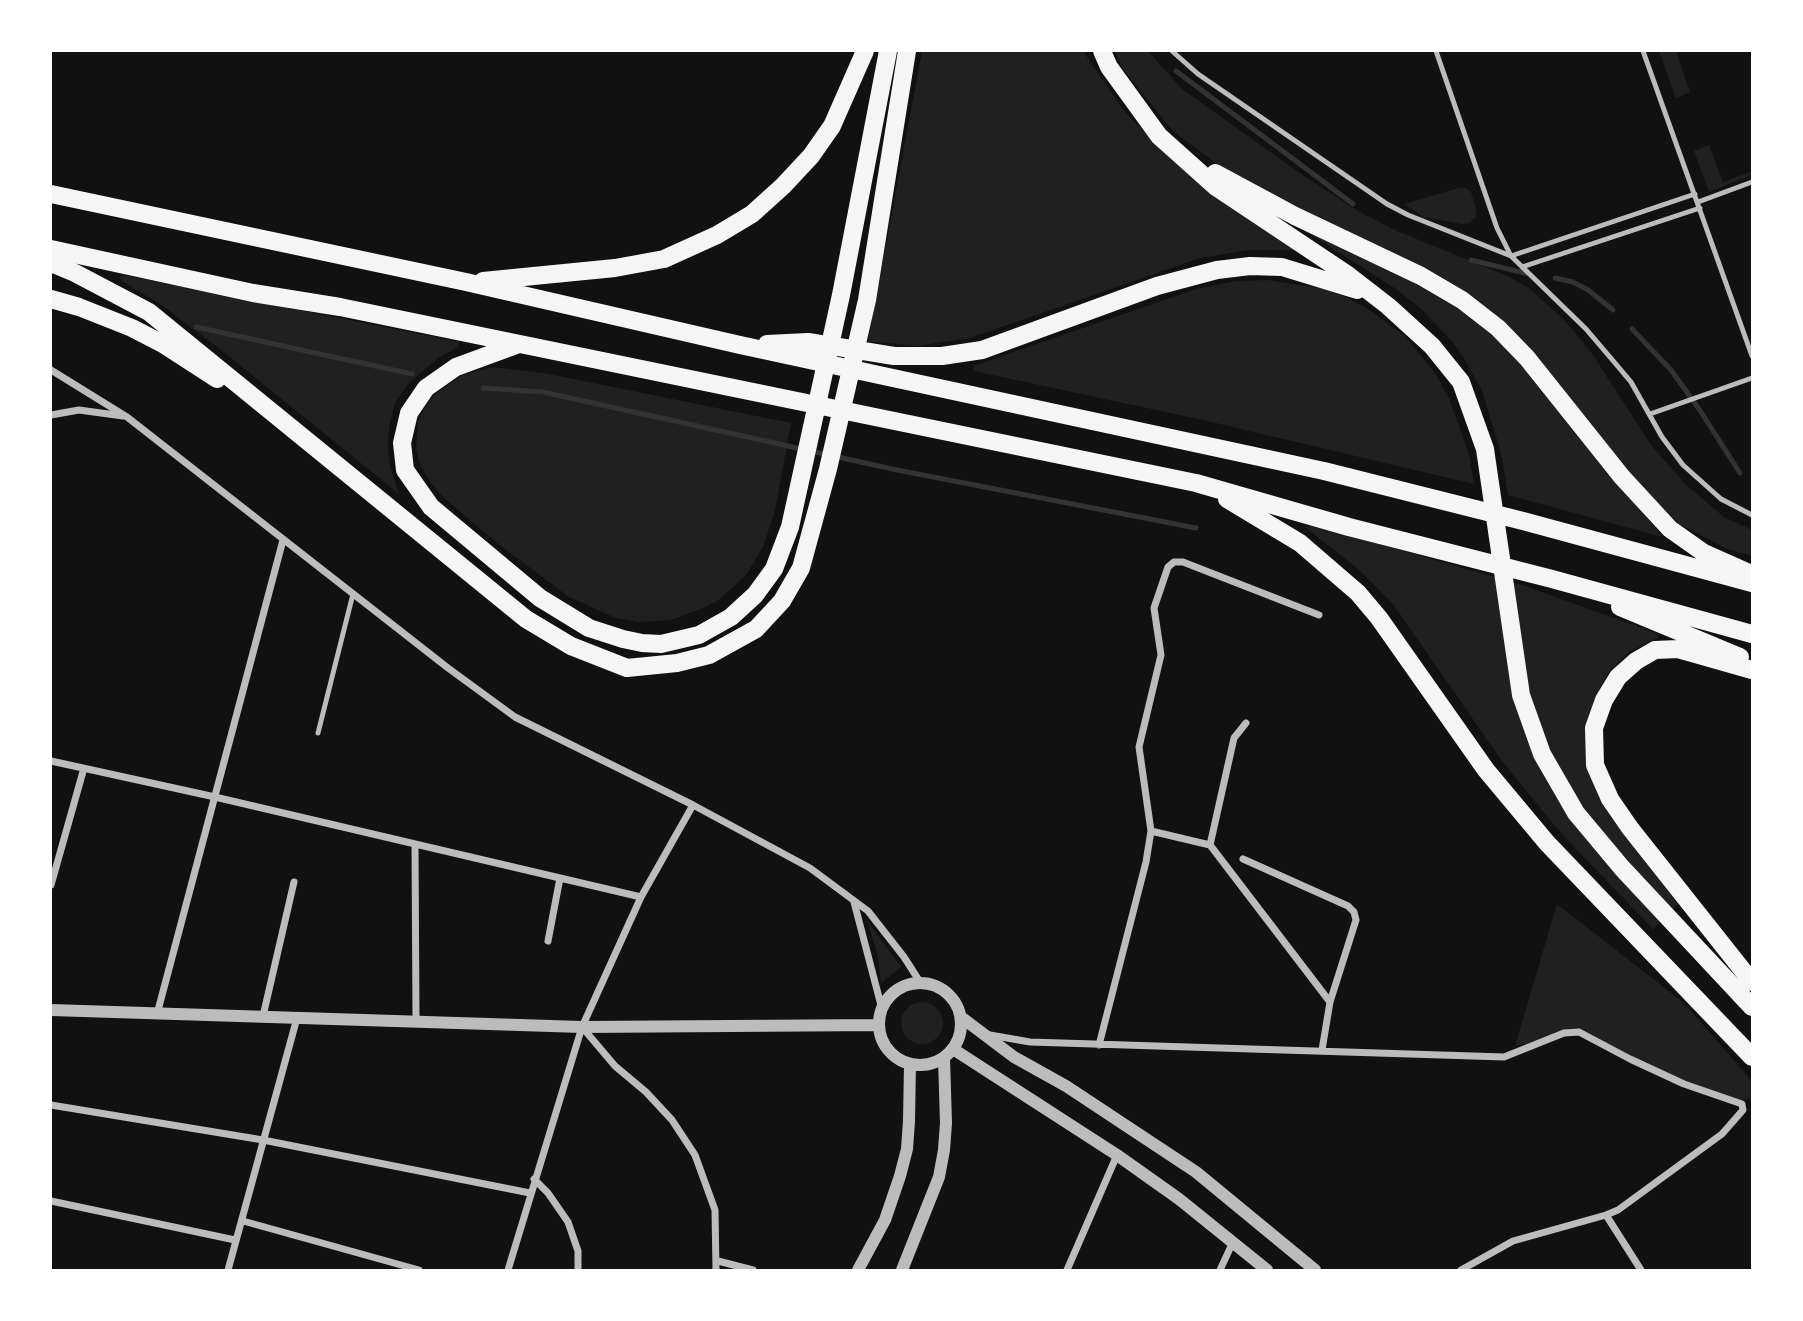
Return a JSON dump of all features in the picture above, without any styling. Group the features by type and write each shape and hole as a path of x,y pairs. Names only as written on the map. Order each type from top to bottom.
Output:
{"highway":[{"path":"466,282 615,268 664,258 717,235 752,214 811,156 832,126 865,51"},
{"path":"517,345 456,367 426,388 409,413 402,443 405,470 431,507 540,598 589,628 623,639 661,644 699,635 731,617 755,595 774,569 790,527 841,295 888,51"},
{"path":"51,263 149,312 526,619 570,646 627,668 677,663 709,655 756,629 782,601 801,568 828,468 867,300 907,51"},
{"path":"1102,51 1109,67 1159,136 1216,187 1348,275 1388,306 1432,346 1461,382 1485,449 1521,695 1542,754 1576,813 1622,868 1752,1007"},
{"path":"1159,136 1222,178 1421,276 1462,300 1498,328 1527,358 1622,477 1671,529 1704,553 1752,574"},
{"path":"51,194 466,282 740,345 1324,471 1752,583"},
{"path":"51,249 253,293 340,307 1196,483 1349,527 1752,634"},
{"path":"740,345 808,342 894,356 942,356 982,350 1157,286 1217,270 1250,265 1282,267 1349,286 1388,306"},
{"path":"51,299 102,315 163,344 296,433"},
{"path":"1196,483 1262,518 1300,543 1358,593 1402,649 1486,770 1530,822 1593,892 1752,1057"},
{"path":"1552,579 1752,663"},
{"path":"1752,670 1678,649 1656,650 1636,661 1618,677 1604,700 1594,728 1595,765 1610,799 1752,982"}],"street":[{"path":"51,370 127,417 515,717 693,805 810,868 868,911 920,982"},
{"path":"51,415 79,410 127,417"},
{"path":"157,1014 283,540"},
{"path":"1099,1045 1146,862 1151,831 1139,747 1161,655 1154,608 1168,566 1174,562 1183,562 1319,615"},
{"path":"1210,845 1234,738 1246,723"},
{"path":"51,761 641,897"},
{"path":"51,885 84,768"},
{"path":"508,1270 582,1027 641,897 693,805"},
{"path":"1151,831 1210,845 1330,1002"},
{"path":"415,844 416,1020"},
{"path":"1243,859 1348,906 1354,912 1356,920 1330,1002 1322,1050"},
{"path":"548,941 560,878"},
{"path":"263,1016 294,882"},
{"path":"854,902 882,1009"},
{"path":"920,982 947,992 956,1003 961,1017 961,1034 949,1053 928,1065 910,1064 898,1059 888,1050 879,1025 882,1009 890,995 904,986 920,982"},
{"path":"51,1010 582,1027 879,1025"},
{"path":"229,1270 235,1240 243,1221 298,1017"},
{"path":"961,1017 1014,1057 1066,1086 1196,1172 1315,1270"},
{"path":"582,1027 615,1066 672,1120 695,1155 715,1210 718,1261 716,1270"},
{"path":"983,1034 1030,1042 1099,1045 1504,1056 1564,1033 1578,1032 1684,1084 1741,1104 1743,1110 1740,1115 1722,1134 1618,1210 1513,1241 1461,1270"},
{"path":"949,1053 1117,1156 1179,1199 1267,1270"},
{"path":"902,1270 939,1177 944,1150 949,1053"},
{"path":"858,1270 885,1220 907,1149 910,1064"},
{"path":"51,1105 263,1140 530,1193"},
{"path":"1067,1270 1117,1156"},
{"path":"534,1179 548,1192 568,1222 578,1251 578,1270"},
{"path":"51,1201 235,1240"},
{"path":"1606,1214 1641,1270"},
{"path":"243,1221 419,1270"},
{"path":"1220,1270 1234,1242"},
{"path":"718,1261 753,1270"}],"lane":[{"path":"1172,51 1198,74 1387,204 1511,256 1695,194"},
{"path":"1436,51 1497,228 1511,256 1586,329 1631,382 1672,451 1695,477 1721,499 1752,515"},
{"path":"1643,51 1752,356"},
{"path":"1522,267 1699,205 1752,182"},
{"path":"1650,414 1752,378"},
{"path":"318,733 353,594"}],"shaded area":[{"path":"922,51 1083,51 1125,112 1172,160 1296,250 1250,250 1200,258 970,338 917,346 868,341"},
{"path":"1115,51 1148,51 1182,89 1298,172 1358,211 1397,231 1510,277 1530,289 1564,320 1591,352 1651,445 1686,485 1724,517 1752,530 1752,556 1730,550 1679,524 1630,474 1564,391 1426,270 1229,173 1172,130 1122,68"},
{"path":"1659,51 1676,51 1690,92 1676,98"},
{"path":"1709,145 1723,182 1752,171 1752,175 1709,192 1694,151"},
{"path":"1466,188 1471,192 1476,209 1476,217 1469,223 1423,217 1404,204"},
{"path":"1311,227 1457,304 1478,321 1530,370 1662,537 1508,495 1501,453 1482,391 1451,340 1419,307 1396,289 1307,232"},
{"path":"123,275 459,342 458,347 438,358 408,384 395,403 388,446 390,466 399,494 220,349 160,304 122,281 119,277"},
{"path":"1268,280 1319,288 1344,296 1367,308 1405,336 1435,373 1449,398 1469,454 1474,484 1203,420 974,371 973,366 1196,289 1236,281"},
{"path":"492,367 544,373 791,423 775,510 763,547 746,575 719,600 703,608 671,620 638,622 616,618 569,597 497,543 443,497 421,467 416,449 418,422 435,394 463,375"},
{"path":"1315,526 1519,584 1659,634 1658,638 1629,652 1609,671 1596,695 1586,727 1624,832 1678,904 1653,929 1559,831 1502,761 1393,604 1358,569 1305,527"},
{"path":"1557,904 1684,1003 1752,1081 1752,1098 1731,1102 1686,1087 1585,1033 1515,1046"},
{"path":"867,920 901,967 881,983 878,957"},
{"path":"922,1002 937,1008 943,1023 937,1038 922,1044 907,1038 901,1023 907,1008"}],"waterway":[{"path":"1176,71 1353,204"},
{"path":"1471,260 1529,274"},
{"path":"1555,278 1573,282 1588,290 1613,310"},
{"path":"196,327 412,374"},
{"path":"1632,329 1671,370 1740,473"},
{"path":"483,388 543,392 897,470 1196,528"}]}
